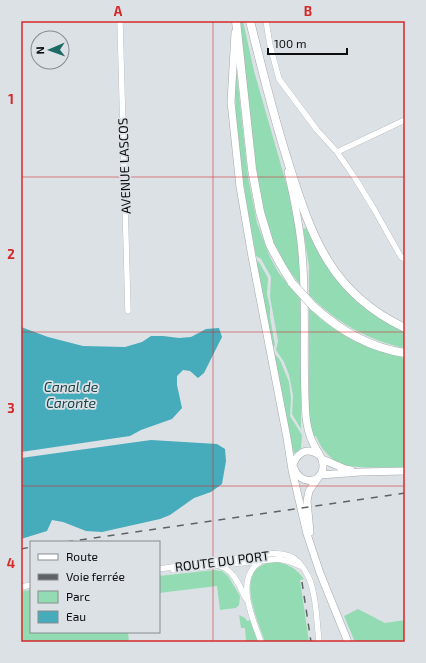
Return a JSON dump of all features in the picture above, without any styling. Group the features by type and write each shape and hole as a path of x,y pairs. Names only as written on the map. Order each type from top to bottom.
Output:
{"main road":[{"path":"236,21 252,169 258,205 270,245 280,265 292,283 313,306 331,321 353,335 370,343 405,353"},
{"path":"250,21 272,112 311,230 328,261 349,289 378,313 405,328"}],"street":[{"name":"AVENUE LASCOS","path":"120,21 128,311"},
{"path":"236,21 231,102 240,187 252,257 302,516 313,550 348,642"},
{"path":"266,21 270,45 279,80 317,130 337,152 374,208 401,257 405,259"},
{"path":"337,152 405,120"},
{"path":"281,139 298,216 302,252 306,418 312,440 324,464 323,470 309,491 307,502 313,550"},
{"path":"292,467 299,455 303,452 309,451 315,452 321,457 345,469 361,472"},
{"path":"292,467 303,480 310,481 319,476 361,472 405,471"},
{"name":"ROUTE DU PORT","path":"160,570 196,563 284,554 296,560 304,569 311,585 319,642"},
{"path":"238,558 243,568 248,604"},
{"name":"ROUTE DU PORT","path":"160,570 220,566 243,568 262,561 279,559 297,564 304,569"},
{"path":"235,578 234,572 243,568 253,567 262,561"},
{"path":"220,566 229,570 235,578 248,604 260,642"}],"green space":[{"path":"239,21 243,21 254,71 291,200 299,246 301,286 284,264 272,241 265,220 255,164"},
{"path":"236,75 248,177 257,223 270,257 278,272 301,300 301,429 292,414 293,395 289,375 284,362 276,350 278,341 270,297 271,277 261,259 256,256 248,213 238,140 235,99"},
{"path":"306,228 316,248 336,278 405,331 405,348 391,345 353,329 330,314 309,295 309,266 303,229"},
{"path":"256,260 259,262 268,278 267,294 275,345 273,348"},
{"path":"309,308 330,326 353,340 365,346 405,358 405,467 378,468 342,465 333,462 334,460 323,449 316,436 313,437 309,420"},
{"path":"274,353 280,360 289,382 291,398 290,416 302,435 301,448 295,454 293,451"},
{"path":"274,562 291,567 304,579 300,580 309,642 265,642 253,607 251,583 254,573 261,566"},
{"path":"214,570 222,571 228,576 240,596 239,605 236,608 220,610 217,586 160,593 160,576"},
{"path":"30,590 30,633 128,633 129,642 21,642 21,591"},
{"path":"358,609 385,623 405,620 405,642 355,642 344,616"},
{"path":"239,615 247,621 250,620 258,642 246,642 245,628 241,628"}],"water":[{"name":"Canal de Caronte","path":"21,327 48,337 83,346 125,347 142,342 151,336 179,338 191,337 206,329 219,328 222,337 204,373 198,378 190,371 183,370 177,376 177,385 182,408 172,419 141,430 130,436 21,452"},
{"name":"Canal de Caronte","path":"151,440 217,444 225,449 226,461 222,484 211,492 194,498 170,515 160,519 102,532 86,531 63,522 52,520 47,531 21,539 21,458"}],"railway":[{"path":"73,541 405,493"},
{"path":"21,549 30,547"},
{"path":"302,582 311,642"}]}
